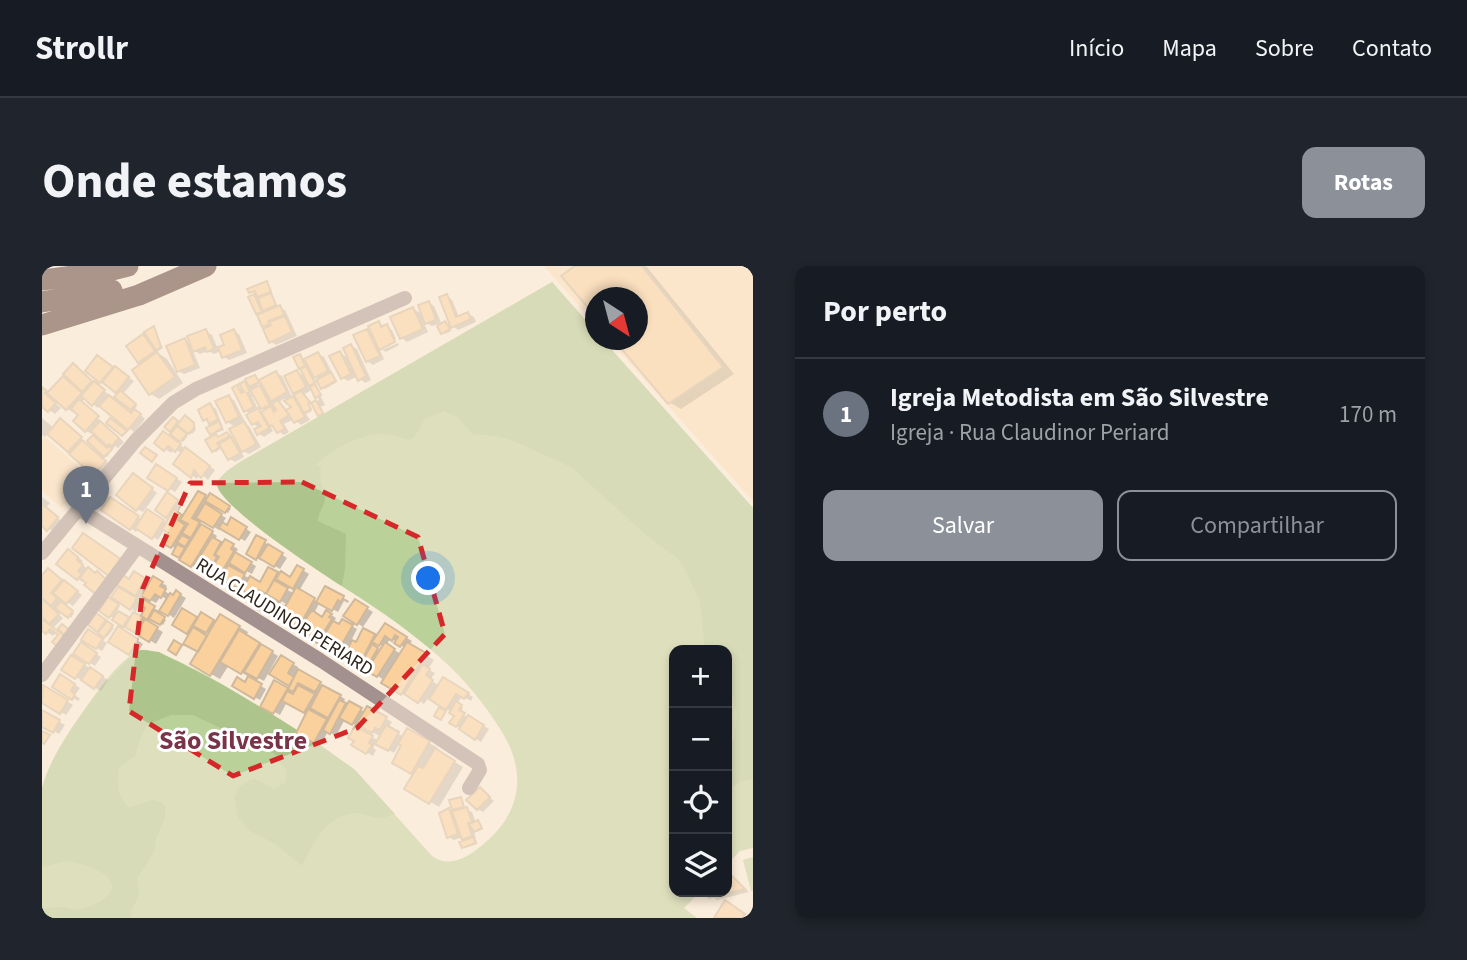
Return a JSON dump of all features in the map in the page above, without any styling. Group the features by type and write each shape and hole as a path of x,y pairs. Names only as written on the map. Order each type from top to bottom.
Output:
{"highway":[{"path":"42,280 128,266"},
{"path":"42,302 117,289 192,266"},
{"path":"42,325 139,295 206,266"}],"street":[{"path":"42,553 136,440 183,396 405,298"},
{"name":"RUA CLAUDINOR PERIARD","path":"80,510 468,756 481,766 469,788"},
{"path":"44,670 137,547"}],"highlighted area":[{"path":"302,482 418,537 445,634 357,728 233,776 129,711 143,588 190,483"}],"shaded area":[{"path":"544,266 753,266 753,501 618,350 648,350 648,287 585,287 585,313"},
{"path":"45,437 90,476 62,508 42,491 42,440"}],"green space":[{"path":"552,282 585,320 585,350 612,350 753,508 753,848 740,851 732,859 732,645 669,645 669,897 695,897 684,908 697,918 42,918 42,788 70,733 99,689 128,657 141,650 157,652 213,679 339,758 355,770 432,856 439,860 454,861 468,856 499,829 513,803 517,790 517,775 510,747 473,691 427,646 254,525 236,509 217,483 227,471"},
{"path":"552,282 585,320 585,350 612,350 753,508 753,779 741,781 732,787 732,742 737,715 732,695 732,645 704,645 700,602 677,558 645,534 571,467 509,439 473,434 457,417 444,411 425,419 414,437 409,440 381,434 346,444 316,465 321,468 320,477 325,498 318,521 346,534 342,586 251,521 221,493 218,481 240,462"},
{"path":"141,650 159,652 223,685 307,736 355,770 395,814 379,818 358,813 338,818 323,831 302,866 275,844 250,831 238,817 234,797 239,787 255,779 274,789 286,782 286,770 275,754 193,715 171,715 148,724 135,756 119,768 119,789 122,799 129,807 152,800 165,806 165,817 154,852 137,878 139,895 131,911 131,918 42,918 42,909 85,908 109,894 112,887 104,874 84,865 61,862 42,866 42,790 46,775 67,735 113,674"},
{"path":"753,857 753,891 751,891 743,860"}],"building":[{"path":"575,266 642,266 723,367 668,404 622,350 648,350 648,287 585,287 585,304 561,276"},
{"path":"267,281 271,292 257,297 255,291 249,293 247,289"},
{"path":"271,293 276,305 263,311 258,298"},
{"path":"254,294 262,312 256,314 248,297"},
{"path":"447,294 456,317 468,312 471,319 451,328 439,297"},
{"path":"429,301 436,320 425,324 418,305"},
{"path":"280,305 284,315 268,321 269,324 262,327 257,315"},
{"path":"413,307 423,329 400,339 390,317"},
{"path":"285,316 292,332 269,343 263,329 271,325 269,322"},
{"path":"379,321 381,327 387,324 395,342 379,350 368,326"},
{"path":"445,321 450,329 441,334 437,326"},
{"path":"154,326 161,347 156,350 144,332"},
{"path":"206,329 214,349 207,352 205,347 193,352 187,336"},
{"path":"234,329 242,350 222,358 218,347 224,345 220,335"},
{"path":"367,329 380,356 366,362 353,335"},
{"path":"143,334 155,351 138,363 126,346"},
{"path":"185,338 195,365 177,372 166,346"},
{"path":"351,344 366,376 358,381 343,348"},
{"path":"340,351 351,374 341,379 329,356"},
{"path":"157,352 175,377 149,395 132,370"},
{"path":"318,352 328,371 314,378 304,359"},
{"path":"300,354 305,366 299,369 293,357"},
{"path":"97,355 113,367 100,383 85,371"},
{"path":"73,363 92,381 82,392 63,374"},
{"path":"115,366 129,377 116,393 102,382"},
{"path":"306,366 315,383 309,386 300,369"},
{"path":"297,370 306,387 293,394 284,376"},
{"path":"276,371 287,392 271,401 259,380"},
{"path":"331,372 336,381 321,389 316,380"},
{"path":"255,375 259,382 249,387 245,379"},
{"path":"63,376 82,393 66,410 47,393"},
{"path":"94,381 105,390 92,406 81,396"},
{"path":"245,381 254,407 244,412 232,388 237,385 241,393 244,392 239,384"},
{"path":"315,384 321,395 315,398 310,387"},
{"path":"260,385 270,405 261,409 250,390"},
{"path":"42,387 56,403 48,412 42,407"},
{"path":"120,390 136,404 131,410 114,397"},
{"path":"301,391 310,402 308,404 311,409 304,413 294,395"},
{"path":"109,395 131,413 134,409 141,414 128,430 99,406"},
{"path":"229,395 239,417 226,423 215,401"},
{"path":"293,396 305,417 294,423 286,410 291,407 284,401"},
{"path":"79,399 99,416 85,432 73,421 78,415 71,409"},
{"path":"278,400 289,415 280,421 285,429 277,433 261,412 271,406 274,412 276,410 272,403"},
{"path":"316,400 323,413 318,416 311,403"},
{"path":"210,403 218,419 209,424 207,419 203,421 198,410"},
{"path":"258,408 269,428 257,435 254,429 261,426 258,422 252,425 246,415"},
{"path":"185,415 194,423 189,434 177,425"},
{"path":"173,417 178,421 170,432 164,427"},
{"path":"60,418 82,437 68,452 47,434"},
{"path":"110,418 127,431 122,436 106,423"},
{"path":"100,421 119,438 112,446 107,446 91,431"},
{"path":"219,421 222,428 210,435 206,428"},
{"path":"244,421 256,444 242,452 229,429"},
{"path":"177,426 187,434 180,442 170,434"},
{"path":"163,431 181,444 175,452 168,446 164,451 154,443"},
{"path":"227,432 230,436 217,443 220,447 212,452 205,440"},
{"path":"93,435 107,448 109,446 112,449 104,457 87,441"},
{"path":"231,437 240,453 228,460 219,444"},
{"path":"82,440 106,461 93,475 69,454"},
{"path":"145,447 157,455 152,462 140,453"},
{"path":"185,447 210,466 201,478 194,470 191,478 173,464"},
{"path":"156,464 177,478 168,491 147,478"},
{"path":"133,473 153,488 136,511 116,495"},
{"path":"198,491 206,495 192,518 200,522 191,538 182,533 188,524 180,520"},
{"path":"167,492 178,500 166,518 155,510"},
{"path":"210,493 230,506 225,513 205,501"},
{"path":"110,497 139,516 130,530 101,510"},
{"path":"205,503 222,514 213,528 196,518"},
{"path":"42,504 58,517 47,531 42,526"},
{"path":"147,509 164,520 152,539 135,528"},
{"path":"174,509 182,515 178,520 185,525 171,548 162,543 168,533 162,529"},
{"path":"231,517 247,527 239,540 219,528 222,522 227,525"},
{"path":"201,524 213,531 191,567 179,560"},
{"path":"83,533 122,560 110,577 72,548"},
{"path":"182,535 190,539 185,547 177,542"},
{"path":"256,535 266,540 256,560 246,554"},
{"path":"212,537 221,542 214,555 217,557 207,574 194,566"},
{"path":"225,539 234,544 231,549 234,551 220,575 211,569 219,557 215,554"},
{"path":"177,544 185,548 179,558 172,554"},
{"path":"268,544 283,553 274,567 259,558"},
{"path":"68,549 83,565 78,571 82,574 77,580 56,564"},
{"path":"235,552 252,562 245,573 229,563"},
{"path":"228,565 245,574 237,588 220,579"},
{"path":"297,565 304,569 293,589 276,579 281,571 290,577"},
{"path":"88,567 108,581 97,595 84,585 86,583 80,578"},
{"path":"268,567 278,572 266,594 259,590 255,597 242,590 250,576 260,582"},
{"path":"48,568 62,580 51,593 57,598 51,606 42,598 42,575"},
{"path":"134,571 145,578 136,596 116,584 122,574 129,579"},
{"path":"153,576 163,582 160,586 166,589 161,598 155,594 150,601 141,596"},
{"path":"64,580 78,591 66,604 53,593"},
{"path":"274,580 288,588 280,602 266,594"},
{"path":"325,586 344,596 341,602 338,600 332,611 316,602"},
{"path":"118,587 137,598 130,610 111,597"},
{"path":"296,587 315,598 299,627 280,616"},
{"path":"176,590 181,594 168,616 159,611 170,593 173,595"},
{"path":"265,595 284,606 276,619 257,609"},
{"path":"108,597 119,604 109,618 99,611"},
{"path":"141,598 155,606 147,620 143,617 135,633 125,627 133,612 141,616 145,608 138,604"},
{"path":"42,599 59,614 49,624 42,617"},
{"path":"355,599 368,607 357,625 343,616"},
{"path":"61,601 73,611 68,618 55,608"},
{"path":"182,608 197,617 187,634 172,625"},
{"path":"154,610 165,617 160,625 149,619"},
{"path":"312,610 322,617 326,610 332,614 329,617 332,619 317,643 298,630"},
{"path":"118,611 129,617 123,627 112,620"},
{"path":"201,612 214,620 206,633 193,626"},
{"path":"96,613 106,620 97,632 88,625"},
{"path":"220,614 240,626 210,676 190,664"},
{"path":"42,619 67,638 59,648 52,642 58,635 50,629 46,634 42,631"},
{"path":"145,619 158,627 149,642 136,634"},
{"path":"342,619 353,625 337,653 325,647 329,640 323,637 333,621 339,624"},
{"path":"107,621 113,625 104,638 98,633"},
{"path":"385,623 407,637 400,647 394,643 398,637 395,635 392,641 385,636 379,646 372,642"},
{"path":"62,624 71,631 67,637 58,629"},
{"path":"118,626 138,639 129,655 108,642"},
{"path":"193,627 207,636 198,652 183,644"},
{"path":"363,628 375,634 362,660 346,652 352,640 356,642"},
{"path":"88,629 103,639 96,649 81,640"},
{"path":"239,630 260,643 241,674 220,662"},
{"path":"174,640 182,645 176,655 168,650"},
{"path":"81,642 97,653 89,664 73,654"},
{"path":"385,642 395,649 377,677 366,671"},
{"path":"407,642 426,653 401,695 381,683"},
{"path":"261,644 273,651 257,679 244,672"},
{"path":"372,644 378,648 366,669 360,665"},
{"path":"71,655 85,664 75,679 61,670"},
{"path":"281,655 294,663 288,673 294,677 289,686 269,674"},
{"path":"423,664 430,669 426,675 433,680 418,703 404,694"},
{"path":"90,667 103,676 94,689 81,680"},
{"path":"298,669 321,682 315,692 298,683 293,692 288,689"},
{"path":"60,674 75,684 71,691 75,694 72,700 52,687"},
{"path":"248,676 262,684 254,699 232,686 237,677 245,682"},
{"path":"443,677 469,693 464,699 456,694 446,710 429,699"},
{"path":"274,680 288,688 273,714 260,707"},
{"path":"43,685 68,700 60,714 42,703"},
{"path":"298,685 315,694 304,713 282,701 287,691 293,694"},
{"path":"322,685 341,695 328,718 310,708"},
{"path":"339,700 346,703 330,734 323,730"},
{"path":"349,701 362,708 352,725 339,718"},
{"path":"456,701 462,705 459,710 465,713 456,727 449,723 454,716 449,713"},
{"path":"367,706 387,717 380,730 375,728 372,733 356,724"},
{"path":"439,707 446,711 441,720 434,716"},
{"path":"308,709 327,719 314,743 296,733"},
{"path":"42,710 60,720 53,733 42,727"},
{"path":"468,715 484,725 475,740 459,729"},
{"path":"386,725 399,732 388,751 375,744"},
{"path":"355,726 373,736 369,743 372,745 366,754 351,745 354,741 348,738"},
{"path":"407,728 430,741 411,774 392,763"},
{"path":"42,731 50,735 44,744 42,743"},
{"path":"435,748 455,761 429,804 404,789 418,766 423,768"},
{"path":"480,787 490,797 477,810 466,800"},
{"path":"461,797 464,807 452,810 449,800"},
{"path":"467,807 472,822 468,823 472,836 462,840 452,811"},
{"path":"449,808 458,834 447,838 439,813"},
{"path":"478,820 482,828 474,832 469,824"},
{"path":"473,837 476,843 462,848 459,842"},
{"path":"732,876 745,889 732,892"},
{"path":"725,900 745,914 742,918 714,918"}],"place":[{"name":"Igreja Metodista em São Silvestre","path":"86,524"}],"district":[{"name":"São Silvestre","path":"233,740"}]}
